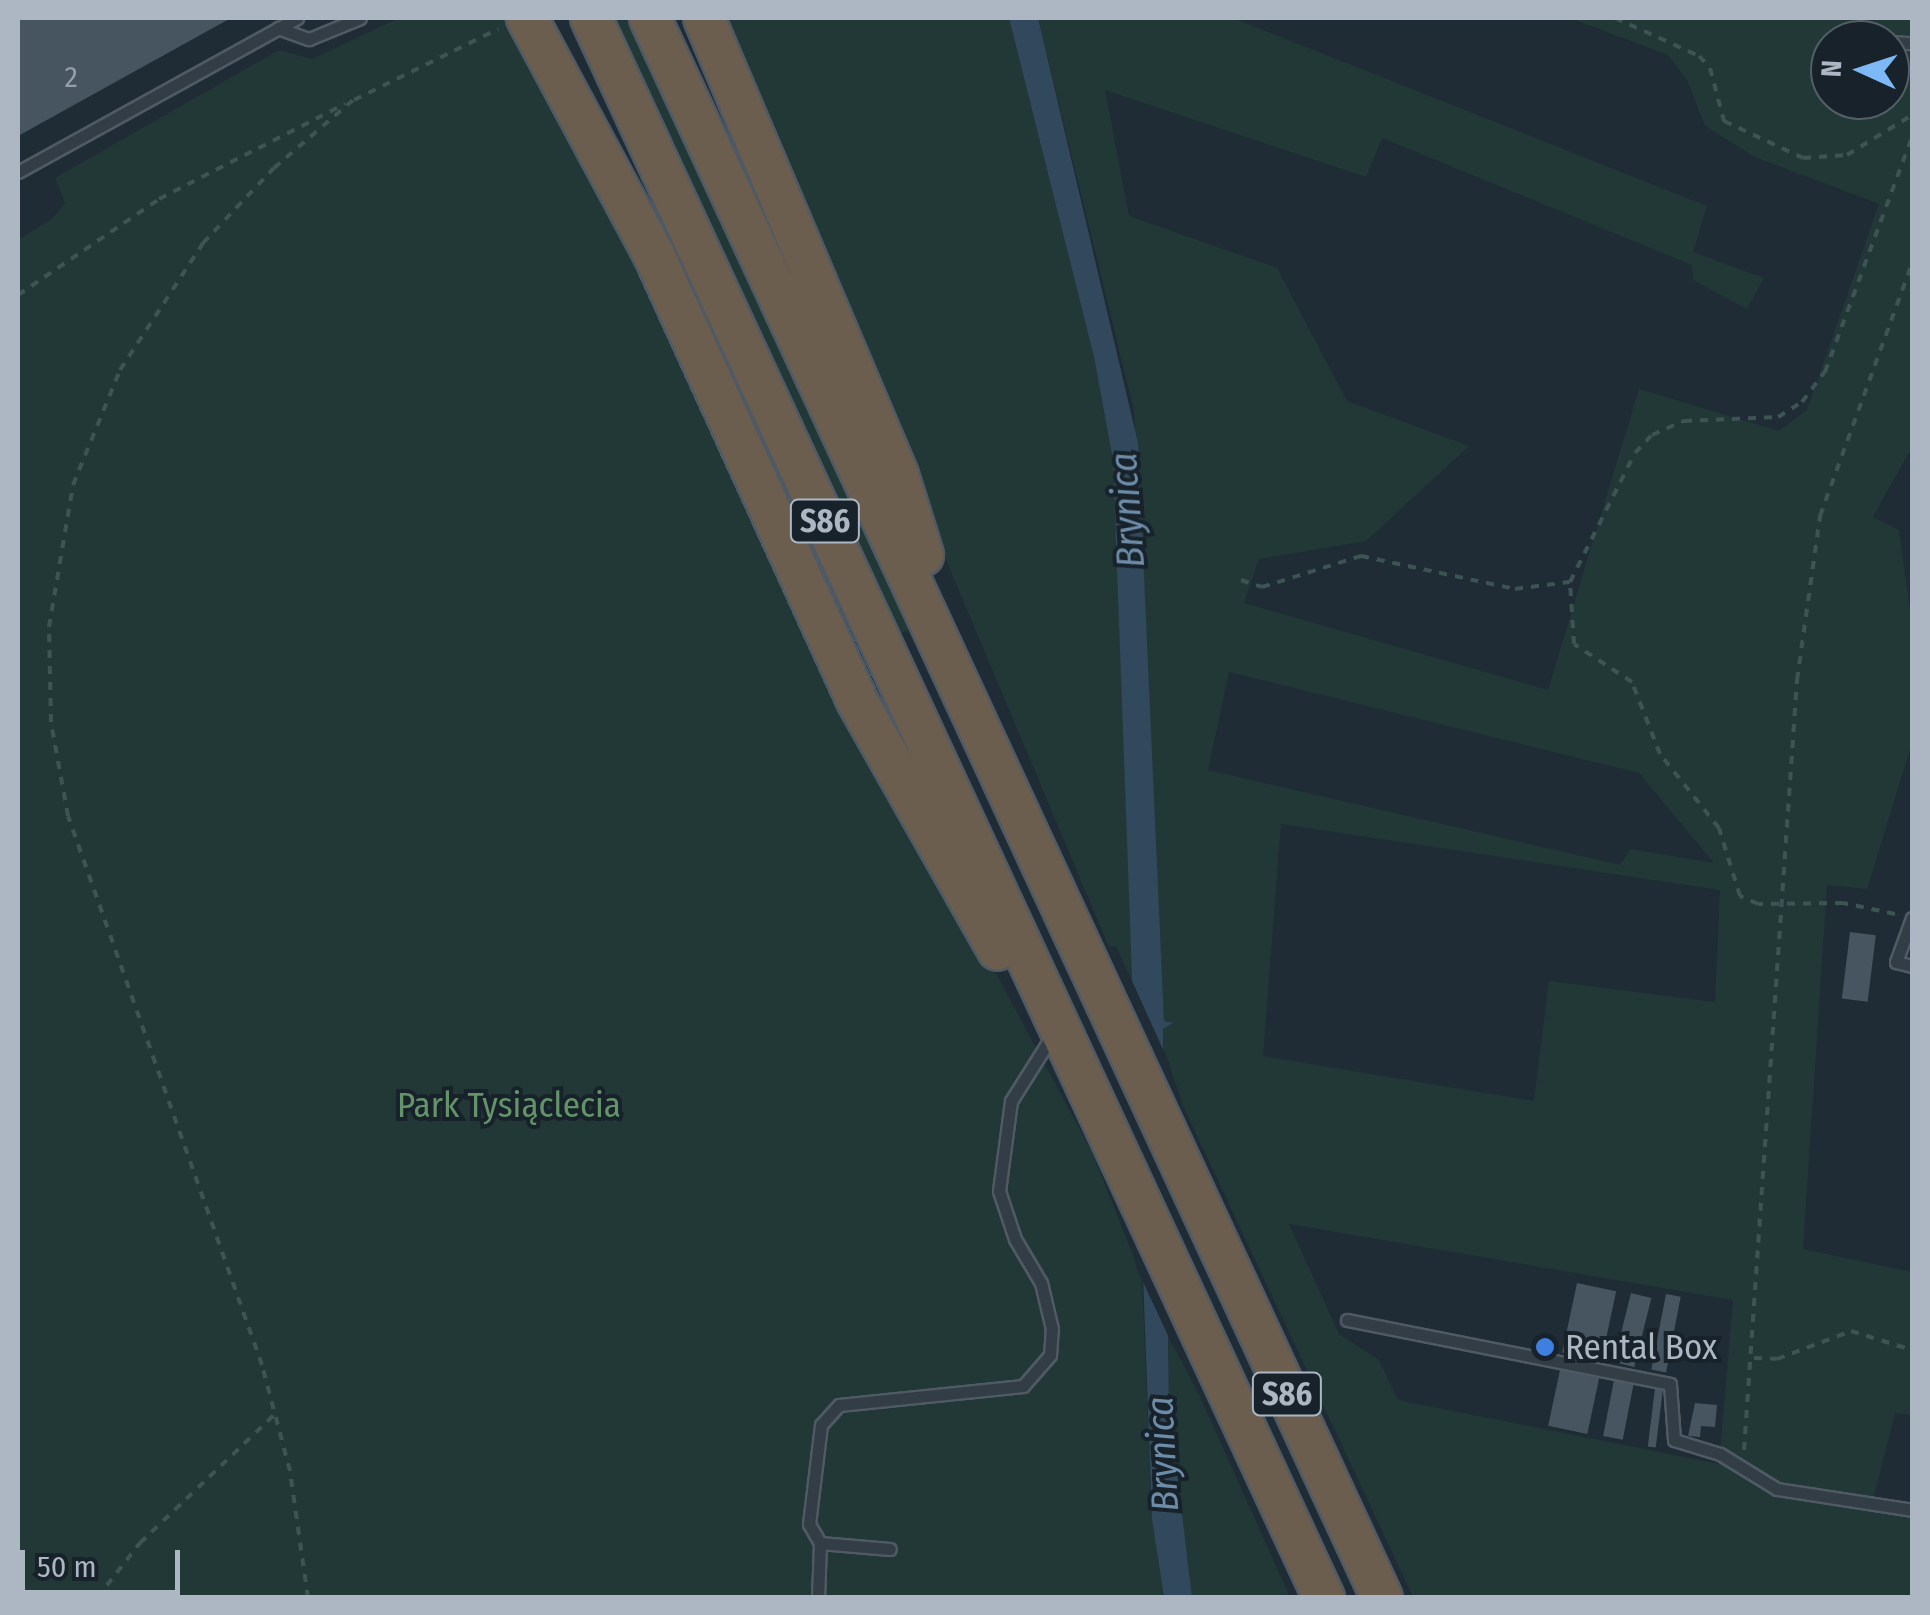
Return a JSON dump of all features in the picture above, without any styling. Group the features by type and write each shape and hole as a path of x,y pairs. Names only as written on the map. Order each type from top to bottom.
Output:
{"highway":[{"path":"527,18 654,255 856,699 1002,958 1060,1024"},
{"name":"S86","path":"591,18 1324,1598"},
{"name":"S86","path":"650,18 1382,1598"},
{"path":"704,18 898,475 970,707"}],"lane":[{"path":"18,172 297,18"},
{"path":"278,28 309,38 360,18"},
{"path":"1910,917 1896,962 1912,966"},
{"path":"818,1598 820,1544 809,1524 821,1425 839,1406 1023,1386 1050,1355 1052,1329 1041,1283 1015,1239 999,1191 1000,1152 1011,1102 1060,1024"},
{"path":"1348,1320 1670,1384 1674,1440 1720,1454 1777,1488 1912,1510"},
{"path":"820,1544 890,1549"}],"path":[{"path":"1615,18 1699,56 1710,68 1724,121 1804,158 1847,155 1912,114"},
{"path":"18,295 158,199 486,34"},
{"path":"308,1598 275,1414 81,866 56,766 49,627 73,484 120,370 203,243 274,168 354,100"},
{"path":"1910,917 1843,904 1779,905 1740,896 1719,828 1660,754 1632,682 1574,644 1570,582 1635,453 1652,436 1684,421 1778,416 1802,402 1825,372 1912,136"},
{"path":"1739,1468 1754,1358 1779,905 1796,680 1820,516 1912,263"},
{"path":"1240,580 1262,587 1361,556 1515,589 1570,582"},
{"path":"1754,1358 1777,1360 1851,1331 1912,1350"},
{"path":"97,1598 140,1542 275,1414"}],"green space":[{"name":"Park Tysiąclecia","path":"399,18 507,18 621,219 842,687 1092,1152 1142,1278 1151,1500 1164,1597 18,1597 18,240 52,219 65,203 55,178 279,50 312,59"},
{"path":"608,18 630,18 913,629 898,634"},
{"path":"718,18 1009,18 1094,357 1113,460 1133,984 1116,946 1109,947"},
{"path":"1038,18 1233,18 1707,206 1693,252 1764,278 1747,309 1693,280 1692,265 1382,138 1366,177 1105,90 1129,216 1277,268 1347,401 1469,446 1366,541 1259,559 1244,603 1548,690 1639,389 1779,431 1807,410 1879,204 1755,157 1705,126 1687,80 1668,55 1570,18 1912,18 1912,447 1873,517 1899,530 1912,624 1912,743 1867,889 1827,885 1803,1249 1912,1272 1912,1415 1895,1413 1870,1512 1912,1518 1912,1597 1413,1597 1184,1108 1164,1050 1163,1028 1172,1023 1164,1021 1134,411","holes":["1229,672 1639,773 1714,863 1630,849 1620,865 1208,770","1281,824 1720,890 1715,1002 1549,981 1534,1101 1263,1056","1289,1224 1733,1300 1719,1464 1398,1400 1379,1360 1339,1334"]},
{"path":"1168,1335 1290,1597 1192,1597 1169,1405"}],"water":[{"name":"Brynica","path":"1009,18 1038,18 1138,443 1164,1021 1173,1023 1163,1029 1169,1405 1192,1597 1164,1597 1152,1519 1113,460 1094,357"}],"pier":[{"path":"1128,972 1170,1065 1173,1346 1136,1267"}],"building":[{"path":"18,18 231,18 18,136"},
{"path":"1850,932 1876,935 1868,1002 1842,999"},
{"path":"1577,1283 1616,1291 1601,1361 1562,1352"},
{"path":"1631,1293 1651,1298 1634,1367 1614,1362"},
{"path":"1666,1294 1681,1297 1666,1372 1651,1370"},
{"path":"1560,1370 1599,1378 1587,1434 1548,1426"},
{"path":"1614,1380 1634,1384 1623,1440 1603,1436"},
{"path":"1655,1388 1663,1389 1656,1448 1648,1447"},
{"path":"1695,1403 1717,1405 1715,1427 1701,1426 1700,1437 1688,1436"}],"place":[{"name":"Rental Box","path":"1545,1347"}]}
